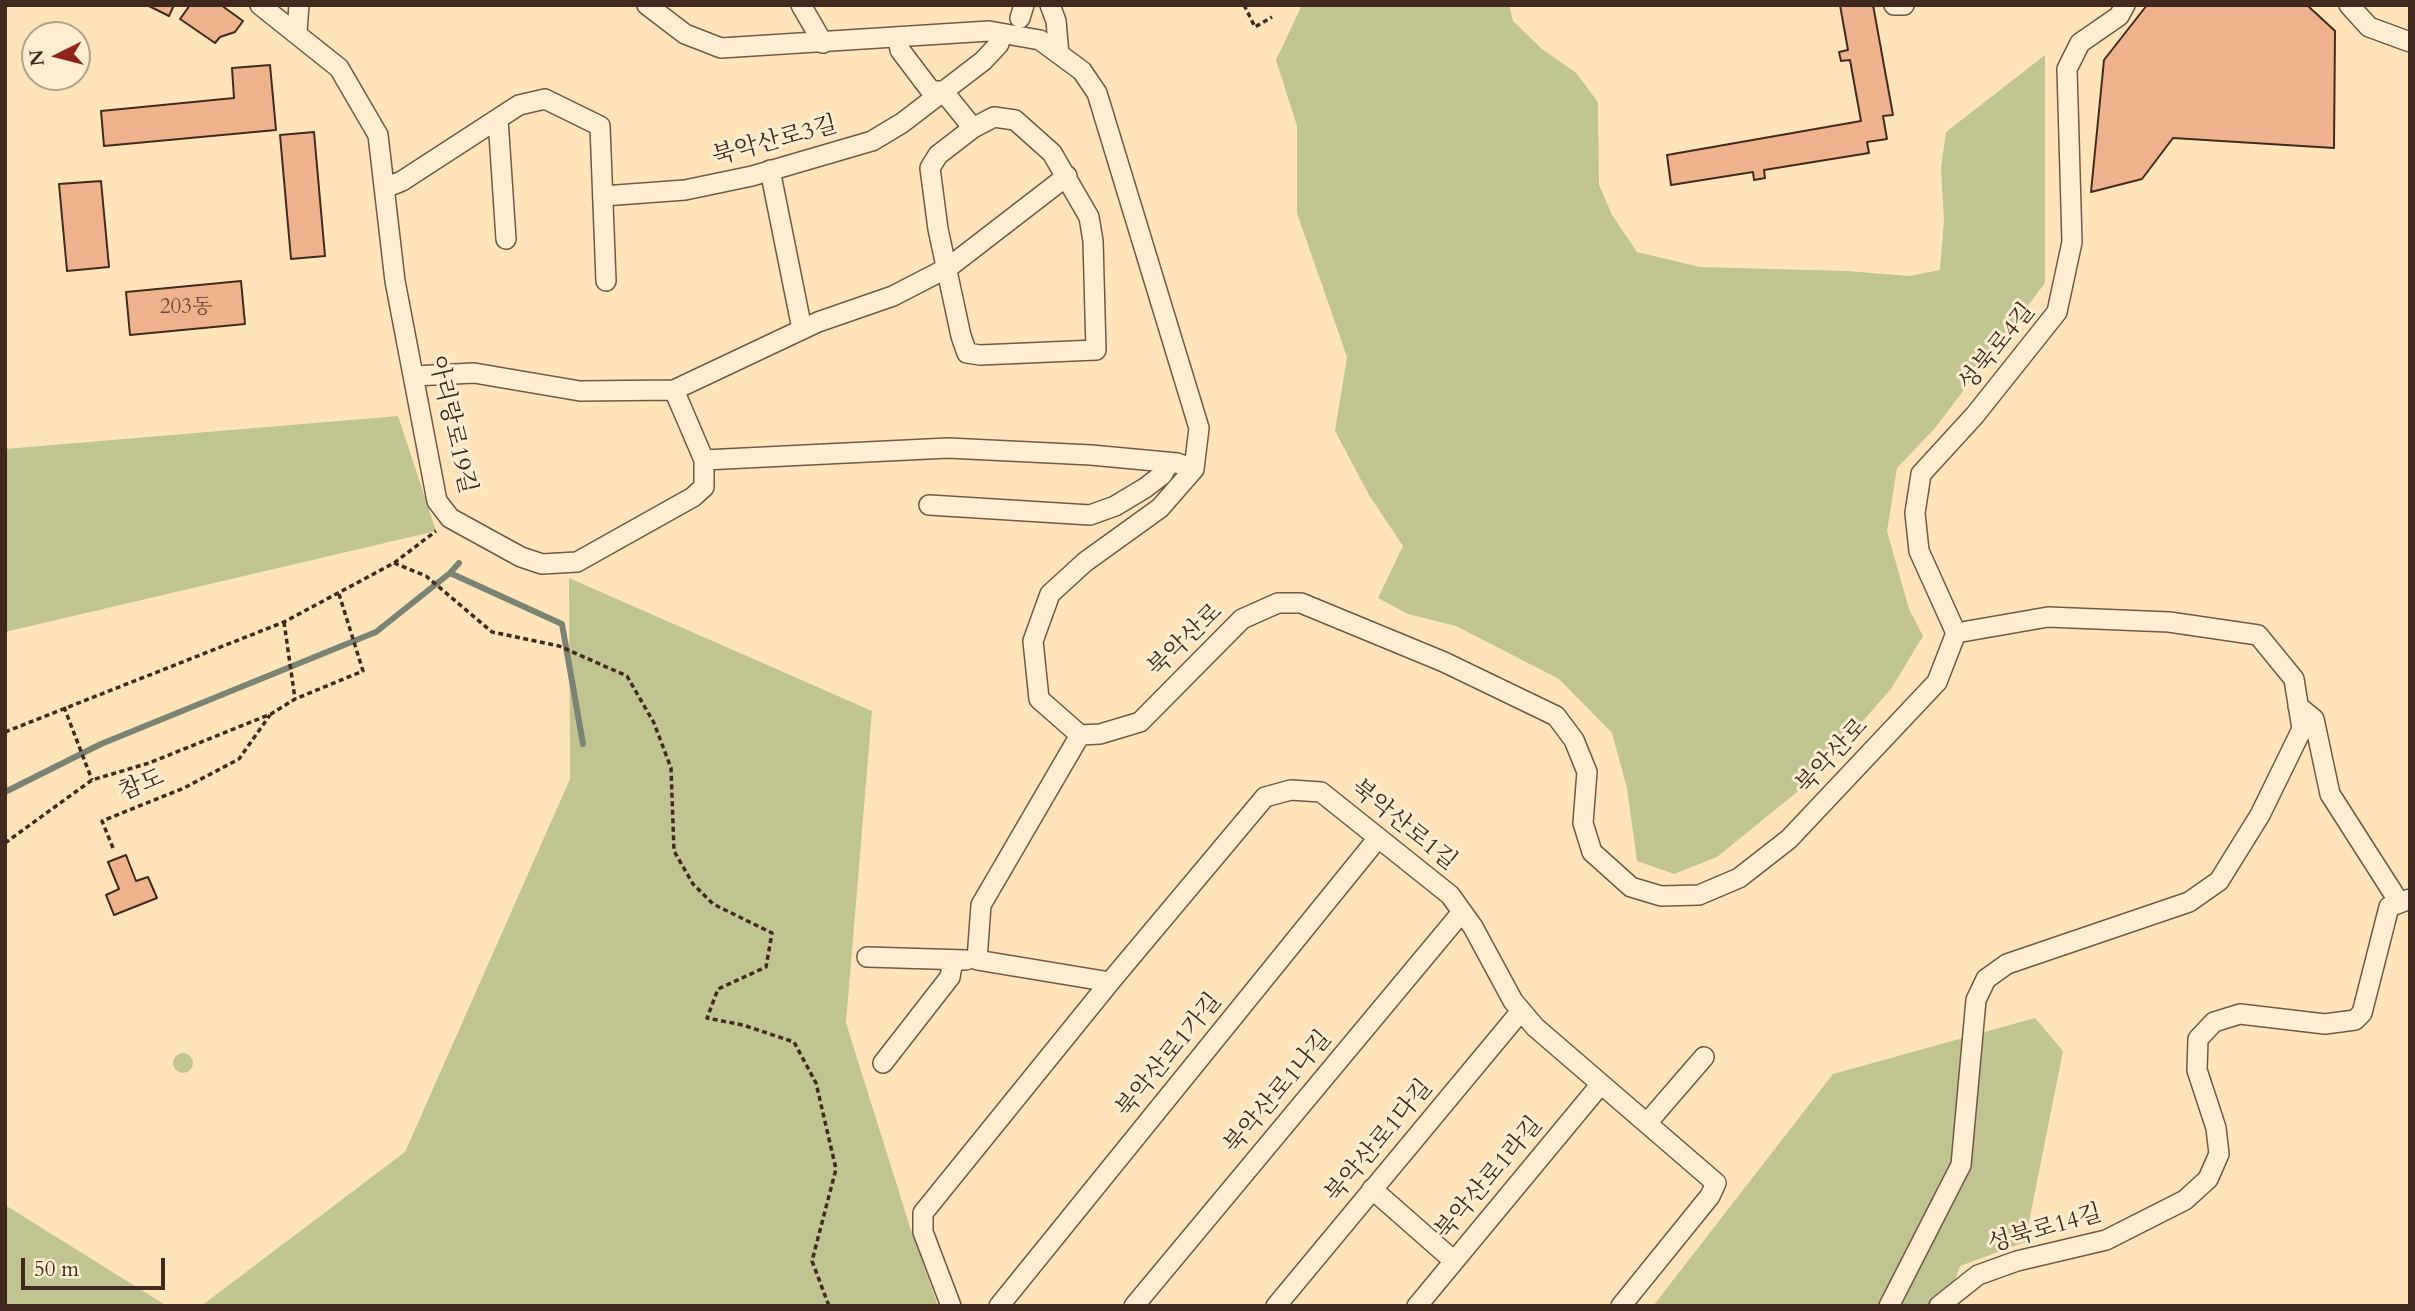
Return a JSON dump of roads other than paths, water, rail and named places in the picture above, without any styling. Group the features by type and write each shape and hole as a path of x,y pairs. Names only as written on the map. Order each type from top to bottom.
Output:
{"street":[{"name":"아리랑로19길","path":"260,5 340,68 379,135 396,281 437,501 450,518 521,557 542,564 577,562 693,497 704,487 704,460"},
{"path":"297,32 299,5"},
{"path":"647,5 685,34 721,48 989,31 1040,40 1082,71 1097,93 1199,428 1194,469 1160,508 1085,562 1050,594 1033,641 1039,699 1080,735 981,905 977,960"},
{"path":"801,5 823,43"},
{"path":"1050,5 1056,21 1059,54"},
{"path":"1895,5 1904,5"},
{"name":"성북로4길","path":"1956,633 1919,551 1915,513 1921,474 1975,415 2057,312 2072,242 2067,69 2080,43 2119,16 2125,5"},
{"path":"2349,5 2370,27 2410,42"},
{"path":"898,37 900,50 931,91 943,91 973,128"},
{"name":"북악산로3길","path":"603,196 685,190 770,170 872,141 902,123 983,61 999,44"},
{"path":"385,188 402,181 519,105 545,99 600,126 606,281"},
{"path":"994,117 1016,120 1052,153 1067,176 1089,217 1093,241 1096,350 980,355 967,353 961,336 949,267 932,195 930,168 938,155 973,128 994,117"},
{"path":"498,119 506,239"},
{"path":"770,170 802,330"},
{"path":"414,376 474,373 580,391 674,390 802,330 893,296 949,267 1067,176"},
{"path":"674,390 704,460 948,448 1091,455 1170,463 1194,469"},
{"path":"929,505 1090,514 1115,506 1145,488 1162,475 1170,463"},
{"name":"북악산로","path":"1080,735 1100,734 1140,722 1242,620 1278,603 1301,603 1433,657 1556,716 1574,740 1587,772 1583,823 1592,852 1631,887 1661,896 1699,895 1739,878 1789,839 1937,682 1956,633"},
{"path":"1889,1306 1961,1165 1976,1000 1986,979 2007,964 2189,902 2219,881 2260,815 2302,729 2294,679 2258,635 2169,622 2049,617 1956,633"},
{"path":"2298,706 2314,719 2330,794 2404,900"},
{"name":"북악산로1길","path":"951,1306 923,1232 923,1213 1110,982 1265,797 1291,790 1321,792 1450,895 1521,1011 1535,1027 1716,1183 1710,1196 1621,1306"},
{"name":"북악산로1가길","path":"999,1306 1378,838"},
{"name":"성북로14길","path":"1939,1306 1978,1275 2017,1261 2106,1240 2185,1200 2208,1179 2218,1154 2216,1128 2197,1070 2198,1040 2214,1022 2240,1014 2325,1024 2355,1020 2362,1013 2389,907 2404,900"},
{"name":"북악산로1나길","path":"1134,1306 1462,912"},
{"path":"867,957 977,960 1110,982"},
{"path":"883,1063 950,977 953,960"},
{"name":"북악산로1다길","path":"1276,1306 1521,1011"},
{"path":"1647,1123 1703,1057"},
{"name":"북악산로1라길","path":"1417,1306 1601,1084"},
{"path":"1372,1189 1454,1261"}],"waterway":[{"path":"5,792 101,744 376,632 459,563"},
{"path":"450,573 562,624 583,744"}]}
